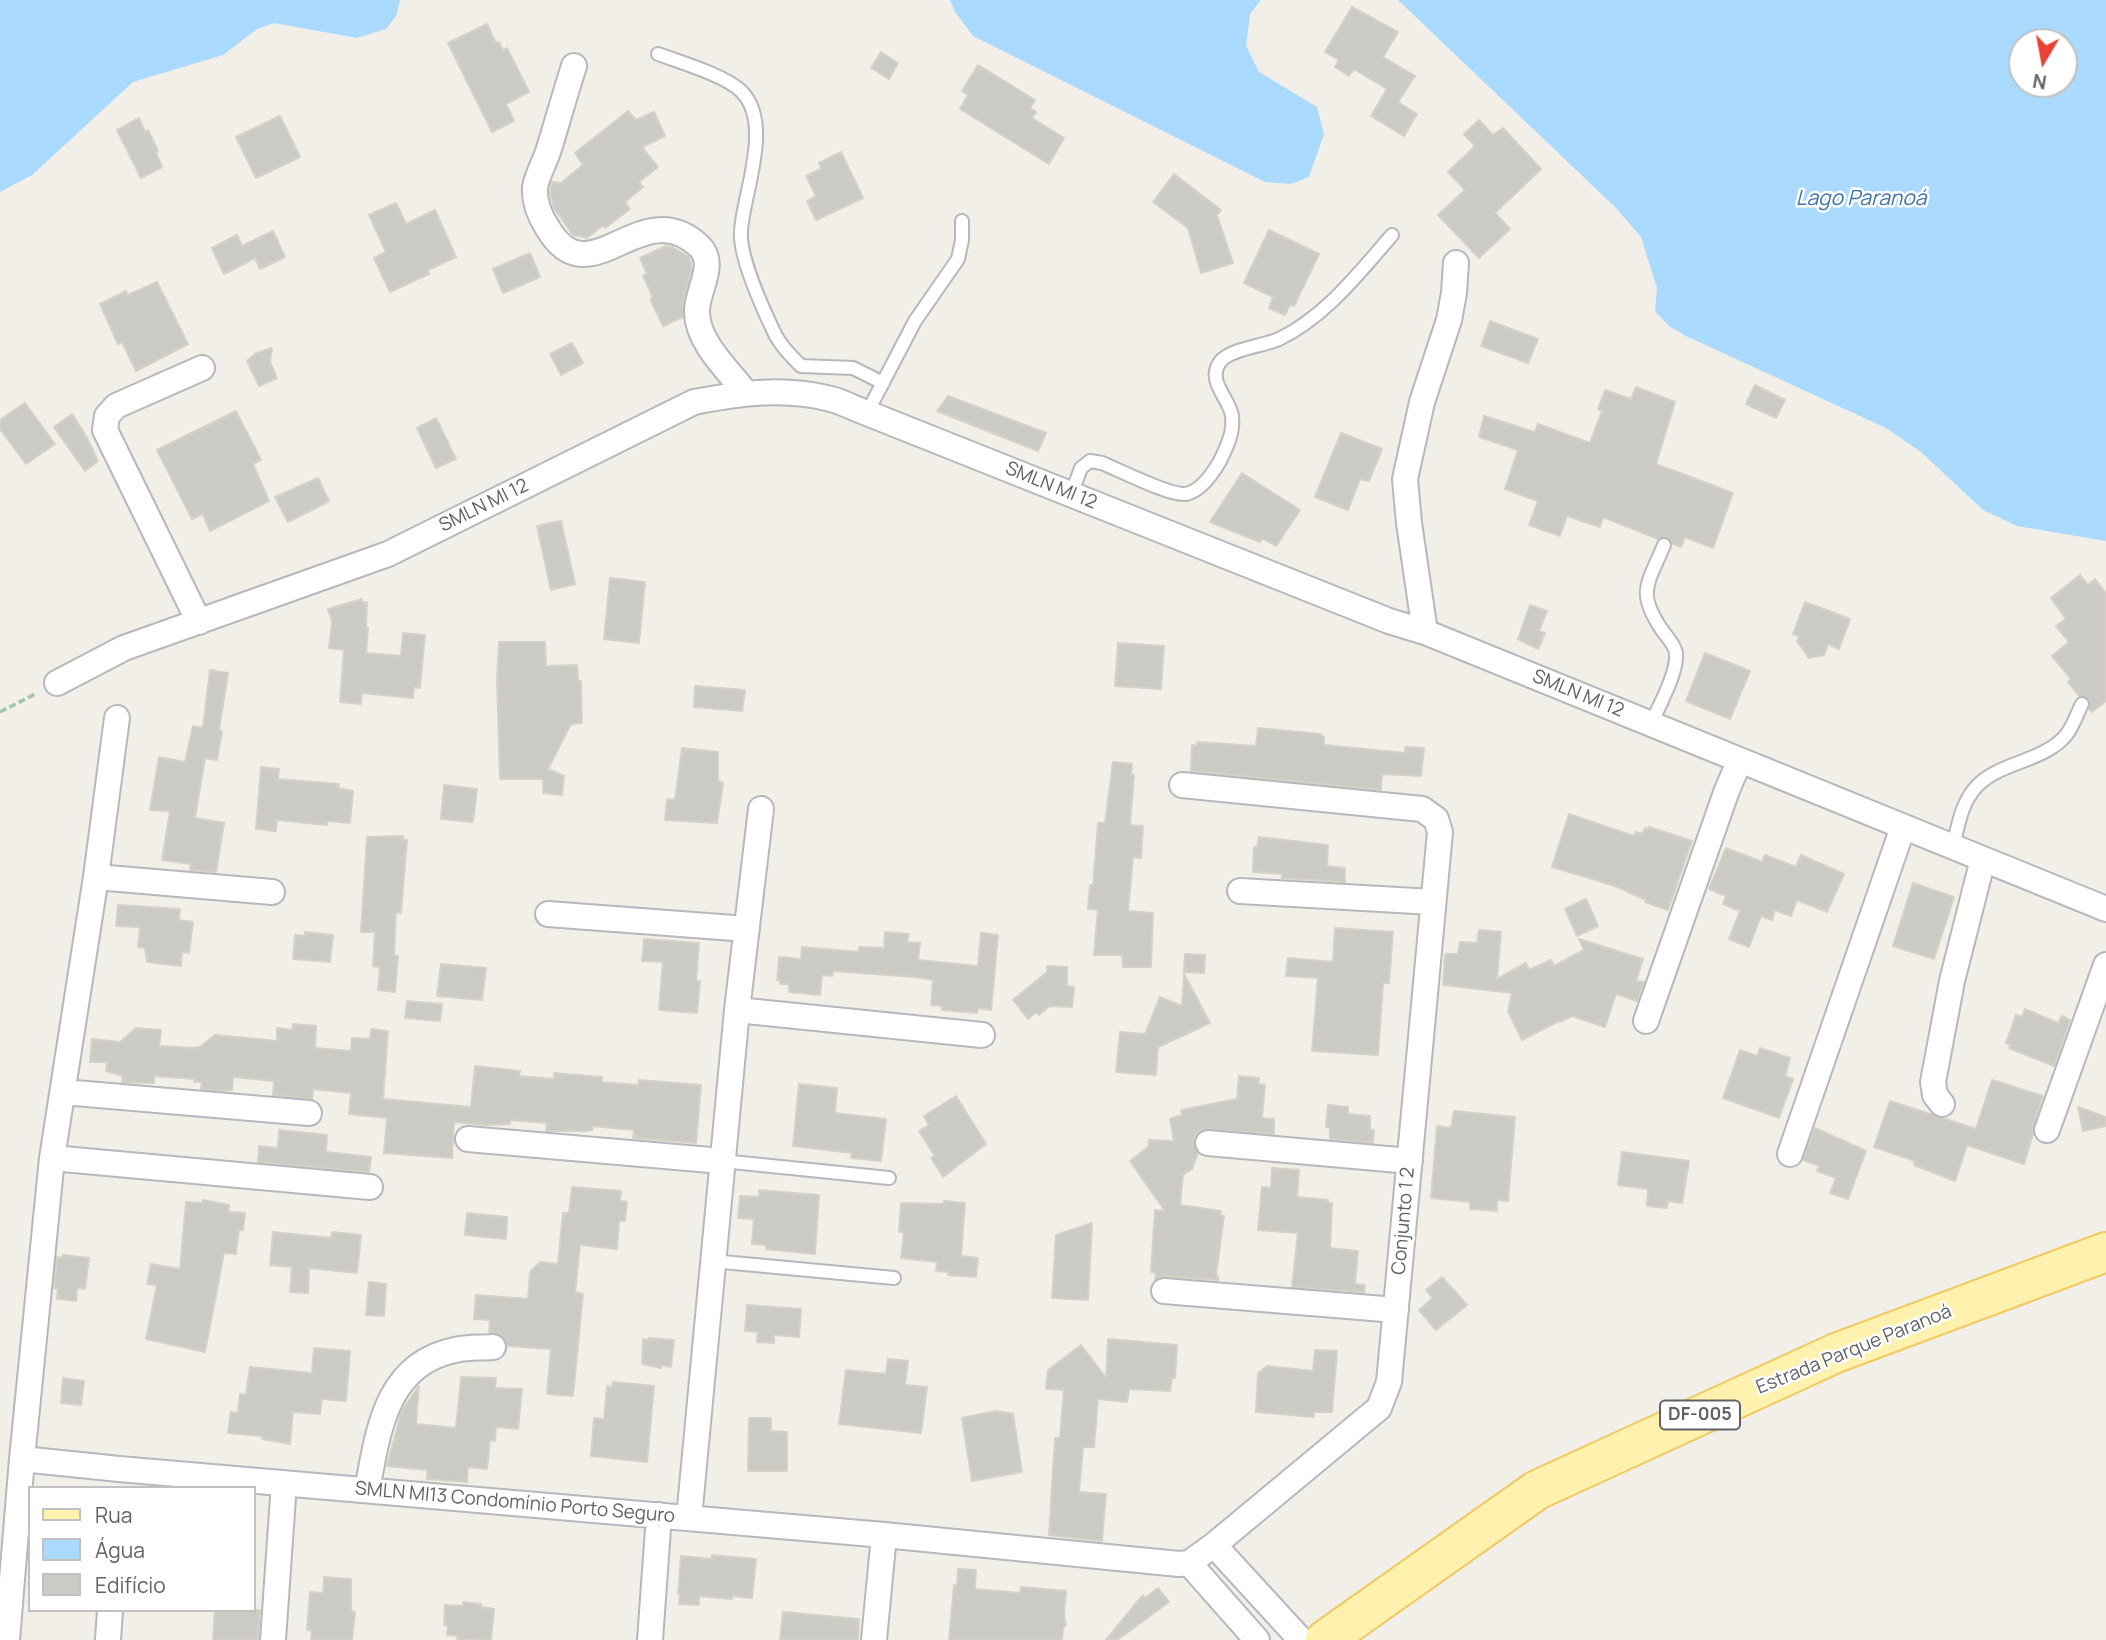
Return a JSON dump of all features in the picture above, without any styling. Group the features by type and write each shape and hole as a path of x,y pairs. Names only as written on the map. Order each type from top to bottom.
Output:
{"main road":[{"name":"Estrada Parque Paranoá","path":"1325,1640 1537,1490 1836,1353 2106,1252"}],"street":[{"path":"574,66 535,187 539,214 555,242 569,253 585,255 654,229 673,230 688,237 703,250 707,263 696,309 698,327 745,392"},
{"path":"1425,632 1405,479 1423,402 1449,320 1456,263"},
{"path":"199,622 105,430 107,416 116,406 202,368"},
{"name":"SMLN MI 12","path":"57,682 124,648 388,554 694,402 745,392 785,393 831,399 867,413 1389,621 1425,632 2106,909"},
{"path":"7,1640 52,1158 96,877 117,718"},
{"path":"1646,1021 1740,760"},
{"name":"Conjunto 1 2","path":"1182,785 1422,809 1436,819 1440,832 1389,1382 1379,1408 1214,1545"},
{"path":"689,1518 737,1010 761,809"},
{"path":"1790,1154 1903,827"},
{"path":"1942,1104 1935,1095 1933,1082 1952,981 1983,859"},
{"path":"96,877 272,892"},
{"path":"1241,891 1433,902"},
{"path":"548,914 747,929"},
{"path":"2047,1130 2106,965"},
{"path":"737,1010 982,1035"},
{"path":"63,1092 309,1113"},
{"path":"468,1139 722,1161"},
{"path":"1208,1143 1409,1161"},
{"path":"52,1158 370,1187"},
{"path":"1164,1291 1396,1310"},
{"path":"367,1490 385,1408 399,1386 425,1360 455,1350 493,1347"},
{"name":"SMLN MI13 Condomínio Porto Seguro","path":"22,1459 118,1478 284,1483 1189,1563"},
{"path":"273,1640 284,1483"},
{"path":"650,1640 659,1515"},
{"path":"874,1640 884,1535"},
{"path":"1258,1640 1189,1563 1214,1545 1301,1640"},
{"path":"1232,1609 1258,1590"},
{"path":"108,1640 110,1612"}],"lane":[{"path":"659,54 719,78 741,91 752,108 757,144 741,232 745,261 775,334 801,366 853,369 883,383"},
{"path":"867,413 915,321 958,259 962,240 961,221"},
{"path":"1071,495 1081,468 1090,461 1102,463 1167,490 1186,494 1203,485 1216,467 1232,435 1232,413 1218,388 1216,374 1219,362 1229,355 1277,340 1306,323 1358,274 1392,235"},
{"path":"1651,724 1676,658 1676,650 1648,606 1646,590 1664,545"},
{"path":"1953,847 1964,806 1978,785 2004,768 2045,751 2066,735 2082,705"},
{"path":"722,1161 889,1178"},
{"path":"712,1261 894,1278"}],"path":[{"path":"0,712 57,682"}],"water":[{"path":"0,0 400,0 396,16 386,29 357,38 274,23 257,29 223,55 133,82 32,175 0,192"},
{"path":"950,0 1261,0 1250,14 1246,46 1259,72 1317,107 1324,134 1309,177 1291,184 1265,182 973,36 955,12"},
{"name":"Lago Paranoá","path":"1398,0 2106,0 2106,541 2017,526 1983,510 1921,452 1886,428 1669,326 1655,311 1657,288 1641,237 1616,208"}],"building":[{"path":"1352,7 1398,32 1383,57 1415,76 1398,102 1417,114 1404,136 1371,116 1387,89 1354,69 1349,76 1335,67 1339,60 1325,52"},
{"path":"487,24 496,43 499,42 503,51 507,48 529,92 506,104 514,121 492,132 448,43"},
{"path":"881,52 898,63 889,79 871,68"},
{"path":"978,65 1035,100 1030,108 1036,112 1032,118 1064,138 1049,164 960,109 968,95 962,91"},
{"path":"628,111 636,120 654,112 665,136 642,147 658,167 639,182 643,187 625,202 630,209 587,238 573,235 554,208 550,192 552,182 561,183 583,165 575,153"},
{"path":"280,116 300,157 256,178 236,137"},
{"path":"139,118 158,151 156,153 162,167 141,178 117,130"},
{"path":"1479,120 1493,135 1503,128 1541,169 1495,213 1510,229 1479,258 1438,215 1465,190 1448,172 1475,146 1464,134"},
{"path":"841,152 863,198 816,220 807,201 816,196 806,176 821,169 819,163"},
{"path":"1174,174 1221,210 1217,215 1233,263 1201,273 1188,228 1153,202"},
{"path":"396,203 406,224 435,210 456,257 428,270 429,274 390,292 374,258 386,252 369,215"},
{"path":"1269,230 1319,254 1294,306 1290,305 1285,315 1269,308 1273,297 1244,283"},
{"path":"273,231 285,257 260,269 255,258 224,274 212,248 237,235 242,246"},
{"path":"666,246 689,257 692,268 683,301 683,317 663,326 651,301 652,295 643,276 647,274 640,258"},
{"path":"530,253 540,277 503,293 493,269"},
{"path":"157,282 188,344 136,371 122,342 118,344 100,304 126,291 128,295"},
{"path":"1490,321 1538,339 1528,363 1481,346"},
{"path":"572,343 583,363 561,375 550,354"},
{"path":"272,348 270,362 277,378 259,386 247,361 256,353"},
{"path":"1755,385 1785,400 1776,418 1746,404"},
{"path":"1636,387 1675,402 1656,464 1733,493 1713,548 1685,537 1681,547 1673,544 1667,537 1658,539 1603,517 1600,527 1567,516 1560,536 1529,525 1538,501 1505,489 1518,450 1479,437 1484,416 1535,432 1538,424 1590,443 1602,411 1598,409 1605,390 1631,399"},
{"path":"948,396 1046,433 1038,451 937,411"},
{"path":"25,403 55,444 26,464 0,429 0,420"},
{"path":"236,411 261,460 253,464 269,501 210,531 203,514 192,519 157,450"},
{"path":"72,414 98,461 85,471 54,427"},
{"path":"436,418 456,459 436,468 417,428"},
{"path":"1341,433 1382,449 1369,481 1360,479 1348,510 1315,497"},
{"path":"1242,473 1300,510 1276,546 1262,538 1260,542 1210,522"},
{"path":"318,478 329,501 288,522 275,497"},
{"path":"561,521 575,584 551,590 537,526"},
{"path":"2080,575 2088,585 2095,579 2106,593 2106,701 2092,712 2089,709 2089,699 2079,696 2068,682 2071,679 2052,656 2069,642 2056,626 2066,619 2051,598"},
{"path":"610,578 645,582 639,643 604,639"},
{"path":"362,599 363,603 367,602 366,653 401,656 403,633 425,635 420,688 414,687 413,698 362,693 361,704 340,702 344,650 329,648 332,621 328,609"},
{"path":"1805,602 1850,619 1839,649 1828,644 1824,655 1809,658 1797,641 1799,636 1793,634"},
{"path":"1530,605 1547,611 1539,631 1545,633 1538,649 1518,639"},
{"path":"499,642 545,642 546,666 577,665 578,681 581,681 582,723 571,724 548,769 564,776 562,795 543,793 543,779 500,779 497,680"},
{"path":"1118,643 1164,646 1161,689 1115,686"},
{"path":"1705,653 1750,671 1730,719 1686,701"},
{"path":"210,670 228,673 217,760 205,758 195,818 224,823 216,872 190,870 191,864 162,860 170,811 150,810 159,757 185,762 193,726 203,728"},
{"path":"695,686 745,690 742,711 694,707"},
{"path":"1258,728 1320,734 1324,737 1324,745 1405,753 1405,747 1424,748 1421,776 1382,774 1381,790 1191,771 1192,745 1197,746 1197,742 1256,746"},
{"path":"682,748 718,752 718,781 723,783 717,823 665,820 667,799 675,800"},
{"path":"1113,762 1132,764 1131,775 1134,775 1130,825 1143,826 1141,858 1133,857 1128,911 1153,913 1151,967 1123,967 1122,955 1094,955 1098,910 1088,909 1090,885 1093,885 1098,823 1105,823"},
{"path":"261,767 279,769 278,779 339,784 338,788 353,791 350,823 327,821 327,825 277,820 276,831 256,829"},
{"path":"444,785 477,789 473,822 441,819"},
{"path":"1569,814 1634,836 1636,832 1642,834 1645,828 1649,827 1692,841 1668,910 1645,902 1646,900 1615,886 1552,867"},
{"path":"403,836 403,840 407,840 401,913 396,912 394,956 398,956 395,992 378,990 380,967 373,966 375,932 361,932 367,837"},
{"path":"1259,837 1328,845 1327,866 1345,868 1345,882 1282,878 1282,874 1253,872 1254,847 1257,847"},
{"path":"1726,848 1762,862 1765,855 1796,867 1801,855 1844,874 1827,912 1797,900 1791,916 1775,910 1772,920 1761,916 1749,947 1729,939 1740,911 1723,904 1726,896 1709,889"},
{"path":"1913,883 1954,897 1934,959 1893,946"},
{"path":"1586,899 1598,926 1577,936 1565,909"},
{"path":"118,905 180,909 179,920 193,922 189,953 182,952 181,966 147,962 145,948 138,947 140,927 116,926"},
{"path":"1335,928 1393,932 1389,983 1383,983 1378,1055 1312,1051 1318,978 1286,976 1288,958 1333,962"},
{"path":"1479,930 1501,932 1497,979 1526,963 1529,970 1551,960 1554,966 1584,950 1579,939 1643,959 1636,981 1644,982 1637,1001 1616,994 1605,1027 1572,1016 1522,1040 1508,1011 1512,993 1443,985 1445,954 1458,954 1460,942 1477,943"},
{"path":"305,932 333,935 330,962 293,959 295,935 305,936"},
{"path":"885,932 909,934 907,942 920,943 918,960 978,966 981,933 998,935 991,1010 978,1008 977,1013 942,1010 942,1006 931,1005 933,980 915,977 833,971 832,976 822,975 820,995 789,992 789,984 780,984 780,980 777,980 779,957 801,959 802,947 859,952 859,947 884,948"},
{"path":"644,939 699,943 697,1013 659,1010 663,962 642,961"},
{"path":"1185,954 1205,955 1204,973 1184,972"},
{"path":"441,964 486,968 482,1000 437,996"},
{"path":"1047,966 1067,967 1067,986 1074,987 1072,1007 1050,1006 1039,1015 1036,1012 1028,1019 1013,1000 1047,972"},
{"path":"1184,974 1210,1023 1158,1047 1156,1075 1116,1072 1120,1032 1145,1034 1160,997 1182,1006"},
{"path":"407,1001 442,1004 440,1021 405,1018"},
{"path":"2025,1009 2058,1023 2062,1016 2070,1020 2054,1066 2009,1048 2011,1045 2006,1043 2016,1015 2022,1017"},
{"path":"293,1024 316,1026 315,1048 351,1051 352,1038 370,1039 371,1029 388,1031 383,1099 471,1107 475,1066 520,1071 519,1076 554,1079 554,1073 602,1077 602,1082 638,1085 639,1080 701,1085 696,1143 633,1138 634,1130 593,1126 592,1130 586,1131 546,1131 547,1123 510,1120 510,1124 487,1125 454,1122 452,1158 384,1153 387,1118 349,1114 351,1093 313,1089 312,1099 273,1095 274,1081 233,1077 232,1090 223,1091 201,1089 202,1082 194,1082 195,1079 154,1076 154,1083 122,1082 123,1076 106,1071 107,1062 90,1062 92,1039 120,1042 136,1028 161,1030 159,1046 193,1048 200,1047 215,1035 277,1041 277,1028 292,1030"},
{"path":"1760,1048 1790,1058 1785,1076 1793,1079 1779,1118 1723,1098 1740,1050 1757,1056"},
{"path":"1239,1076 1259,1078 1258,1084 1265,1085 1262,1118 1274,1119 1274,1134 1202,1129 1193,1141 1198,1153 1192,1169 1183,1175 1180,1205 1221,1211 1220,1216 1224,1216 1216,1275 1218,1280 1165,1276 1155,1279 1156,1273 1151,1272 1155,1210 1165,1211 1130,1161 1148,1147 1149,1140 1174,1141 1170,1119 1182,1115 1181,1110 1237,1099"},
{"path":"1992,1080 2043,1096 2024,1164 1967,1145 1955,1181 1914,1165 1915,1161 1874,1147 1890,1101 1976,1129"},
{"path":"799,1084 837,1088 835,1113 886,1119 881,1161 851,1158 852,1153 793,1146"},
{"path":"956,1096 986,1144 943,1177 931,1158 935,1156 919,1131 929,1125 924,1116"},
{"path":"1328,1105 1348,1107 1348,1114 1370,1116 1370,1130 1374,1130 1373,1143 1330,1139 1330,1128 1326,1127"},
{"path":"2078,1107 2106,1117 2106,1126 2083,1131"},
{"path":"1454,1111 1515,1117 1508,1201 1497,1200 1497,1211 1470,1209 1470,1202 1431,1198 1437,1126 1451,1128"},
{"path":"1815,1128 1866,1151 1848,1199 1830,1193 1836,1178 1817,1171 1819,1166 1803,1160"},
{"path":"279,1130 327,1135 326,1152 371,1157 369,1172 258,1162 259,1146 278,1148"},
{"path":"1622,1152 1689,1161 1682,1203 1668,1201 1667,1208 1647,1206 1648,1189 1618,1185"},
{"path":"1272,1168 1299,1170 1297,1197 1328,1200 1328,1203 1332,1203 1330,1248 1358,1251 1355,1284 1365,1285 1364,1292 1292,1287 1298,1233 1258,1230 1262,1187 1271,1188"},
{"path":"572,1187 621,1191 620,1201 627,1202 625,1221 619,1221 617,1249 580,1245 575,1292 583,1294 573,1396 547,1394 551,1349 508,1346 500,1334 489,1332 490,1320 474,1319 476,1295 528,1299 530,1272 540,1262 558,1264 563,1213 569,1213"},
{"path":"759,1190 819,1195 815,1254 766,1249 766,1245 752,1244 754,1219 738,1218 740,1196 759,1197"},
{"path":"203,1200 229,1205 228,1212 245,1213 243,1230 239,1230 236,1254 224,1253 205,1352 146,1339 157,1285 147,1284 151,1264 180,1269 186,1202 202,1203"},
{"path":"944,1201 965,1203 961,1256 978,1258 976,1277 948,1275 949,1272 936,1271 937,1262 901,1258 904,1232 899,1232 901,1203 944,1204"},
{"path":"467,1213 507,1217 506,1239 465,1235"},
{"path":"1092,1223 1088,1300 1052,1298 1056,1235"},
{"path":"273,1232 331,1238 332,1232 361,1235 357,1273 309,1268 308,1293 290,1292 292,1267 270,1265"},
{"path":"63,1255 89,1258 85,1289 77,1288 76,1301 57,1299 58,1289 54,1288 57,1257 62,1258"},
{"path":"1442,1277 1467,1305 1436,1330 1419,1310 1433,1298 1426,1290"},
{"path":"369,1282 386,1284 384,1316 366,1315"},
{"path":"747,1305 801,1309 799,1337 774,1335 774,1343 757,1342 758,1332 745,1331"},
{"path":"643,1339 674,1340 671,1367 642,1364"},
{"path":"1108,1339 1177,1345 1175,1378 1172,1378 1170,1391 1129,1389 1127,1402 1098,1399 1094,1447 1083,1447 1079,1492 1106,1494 1102,1541 1049,1535 1055,1438 1060,1438 1064,1390 1046,1389 1048,1370 1081,1345 1106,1378"},
{"path":"314,1348 350,1351 346,1401 322,1399 320,1414 293,1412 290,1444 262,1439 262,1436 228,1433 231,1412 238,1413 240,1394 246,1395 250,1367 312,1373"},
{"path":"1315,1350 1337,1351 1332,1412 1314,1412 1314,1417 1256,1412 1258,1373 1267,1366 1313,1371"},
{"path":"888,1359 908,1361 905,1385 927,1387 921,1433 839,1424 846,1370 886,1374"},
{"path":"461,1377 496,1378 495,1388 522,1389 518,1429 496,1427 495,1441 490,1440 487,1469 468,1467 467,1482 427,1479 427,1470 387,1466 402,1410 419,1386 416,1424 456,1428"},
{"path":"63,1378 84,1381 81,1405 61,1403"},
{"path":"613,1382 654,1386 647,1462 591,1456 594,1418 604,1419 607,1386 612,1387"},
{"path":"996,1411 1013,1414 1022,1472 972,1481 962,1418"},
{"path":"749,1418 771,1418 771,1431 787,1432 787,1471 748,1471"},
{"path":"712,1555 756,1559 752,1598 699,1596 699,1605 679,1604 681,1556 712,1559"},
{"path":"958,1569 976,1570 975,1589 1020,1593 1021,1587 1066,1591 1066,1625 1063,1628 1062,1640 949,1640"},
{"path":"324,1577 351,1579 351,1611 355,1612 352,1640 311,1640 312,1631 307,1630 310,1592 323,1593"},
{"path":"1158,1588 1169,1602 1117,1640 1106,1640 1143,1595 1145,1598"},
{"path":"463,1602 494,1609 491,1640 457,1639 458,1636 447,1635 448,1626 444,1625 445,1605 463,1606"},
{"path":"260,1610 258,1640 213,1640 215,1612"},
{"path":"783,1612 859,1619 858,1640 780,1640"}]}
